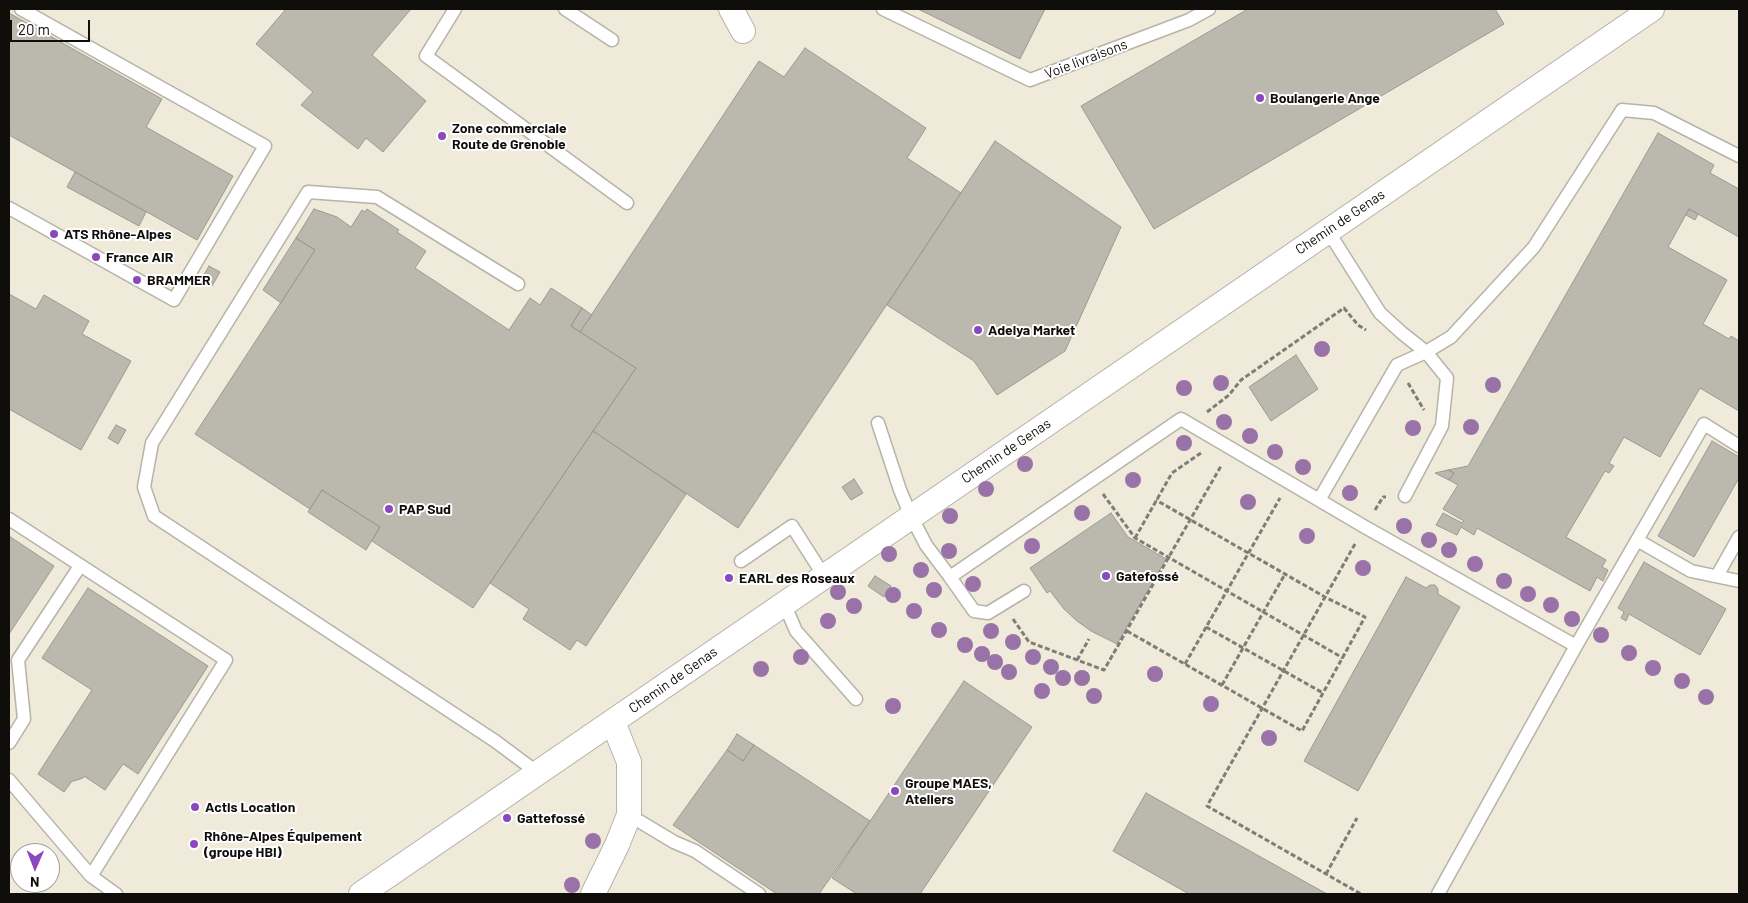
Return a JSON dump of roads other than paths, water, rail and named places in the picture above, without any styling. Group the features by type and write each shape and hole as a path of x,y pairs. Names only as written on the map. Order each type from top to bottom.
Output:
{"street":[{"path":"731,9 743,31"},
{"name":"Chemin de Genas","path":"362,894 1652,9"},
{"path":"593,894 617,845 628,815 629,762 613,722"}],"lane":[{"path":"9,208 174,300 265,146 21,9"},
{"path":"454,9 426,56 627,203"},
{"path":"565,9 612,40"},
{"name":"Voie livraisons","path":"883,9 1030,80 1189,20 1209,9"},
{"path":"1319,500 1397,365 1426,352 1451,337 1534,247 1622,110 1654,113 1739,156"},
{"path":"518,284 377,197 308,192 152,443 144,487 154,516 495,741 538,773"},
{"path":"1328,231 1380,313 1426,352 1447,378 1442,426 1405,496"},
{"path":"950,577 1181,419 1364,527 1576,646"},
{"path":"878,423 900,490 926,546 974,611 988,613 1024,591"},
{"path":"1438,894 1576,646 1704,424 1739,446"},
{"path":"9,519 226,660 91,876"},
{"path":"741,560 792,526 824,576"},
{"path":"1717,576 1739,537"},
{"path":"1637,540 1691,571 1739,581"},
{"path":"9,743 24,719 18,660 80,566"},
{"path":"784,603 796,631 856,699"},
{"path":"9,780 91,876 116,894"},
{"path":"628,815 674,842 695,851 758,894"}],"place":[{"name":"Boulangerie Ange","path":"1260,98"},
{"name":"Zone commerciale Route de Grenoble","path":"442,136"},
{"name":"ATS Rhône-Alpes","path":"54,234"},
{"name":"France AIR","path":"96,257"},
{"name":"BRAMMER","path":"137,280"},
{"name":"Adelya Market","path":"978,330"},
{"name":"PAP Sud","path":"389,509"},
{"name":"Gatefossé","path":"1106,576"},
{"name":"EARL des Roseaux","path":"729,578"},
{"name":"Groupe MAES, Ateliers","path":"895,791"},
{"name":"Actis Location","path":"195,807"},
{"name":"Gattefossé","path":"507,818"},
{"name":"Rhône-Alpes Équipement (groupe HBI)","path":"194,844"}]}
